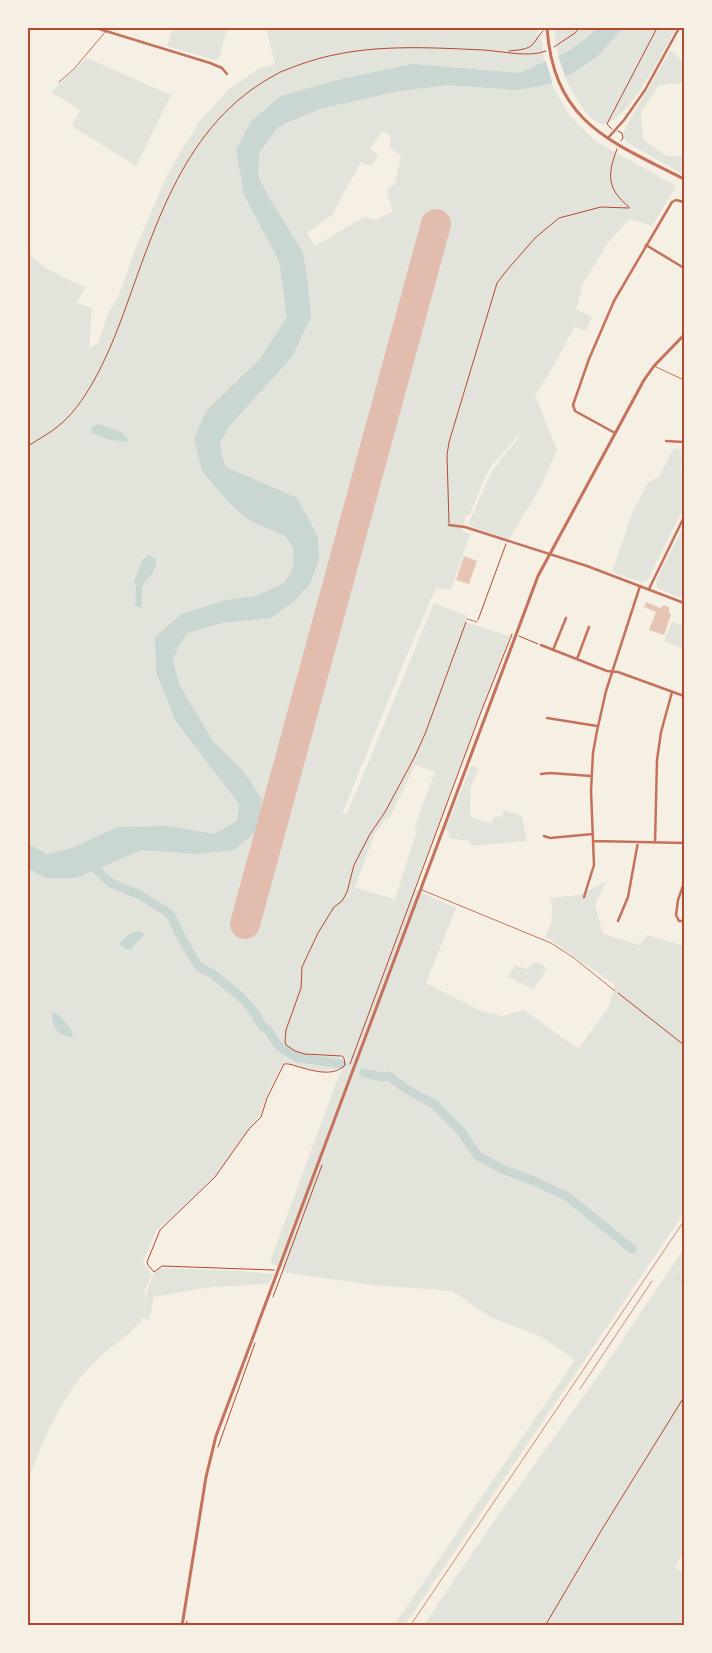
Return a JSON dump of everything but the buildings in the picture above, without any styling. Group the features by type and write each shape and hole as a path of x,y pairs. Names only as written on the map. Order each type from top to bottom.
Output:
{"street":[{"path":"96,28 210,63 222,68 228,74"},
{"path":"108,31 112,28"},
{"path":"608,138 645,90 679,28 684,30"},
{"path":"547,29 551,56 557,76 570,102 581,117 619,145 684,180"},
{"path":"615,433 575,411 573,408 601,329 614,301 672,202 676,200 684,202"},
{"path":"646,245 684,268"},
{"path":"182,1626 210,1457 222,1420 514,634 549,554 644,380 654,366 684,335"},
{"path":"666,441 684,442"},
{"path":"649,589 684,517"},
{"path":"449,525 465,527 549,554 615,576 684,603"},
{"path":"584,897 594,865 592,776 598,726 640,586"},
{"path":"553,650 566,618"},
{"path":"577,659 589,627"},
{"path":"541,645 684,696"},
{"path":"655,842 657,760 661,732 672,692"},
{"path":"547,718 598,726"},
{"path":"541,774 592,776"},
{"path":"544,836 550,838 593,834"},
{"path":"593,840 684,843"},
{"path":"618,921 628,896 638,842"},
{"path":"684,883 678,900 676,915 679,921 684,921"}],"lane":[{"path":"60,82 108,31"},
{"path":"654,366 684,380"},
{"path":"467,619 477,622"},
{"path":"418,889 551,943 574,958 615,991"}],"path":[{"path":"28,446 63,423 81,401 95,378 117,332 156,225 177,178 215,121 242,97 276,74 316,59 341,53 414,46 530,54 544,52 566,40 579,28"},
{"path":"449,525 447,455 449,442 497,283 535,238 559,218 600,207 629,208 621,200 610,183 610,172 616,151 623,138 622,133 614,130 607,124 657,28"},
{"path":"507,51 523,49 532,45 538,34 543,31"},
{"path":"477,622 508,541"},
{"path":"278,1271 269,1269 162,1266 154,1272 147,1262 160,1230 215,1176 249,1129 261,1117 267,1098 284,1064 288,1063 306,1069 333,1073 340,1071 345,1065 344,1058 338,1055 315,1056 295,1051 286,1045 285,1036 301,988 302,967 318,933 334,907 342,901 347,892 354,865 414,758 425,734 467,619"},
{"path":"350,1064 418,889 481,712 514,634 541,645"},
{"path":"615,991 684,1045"},
{"path":"272,1299 324,1159"},
{"path":"216,1451 256,1341"},
{"path":"545,1626 684,1397"},
{"path":"186,1626 188,1616"}],"shaded area":[{"path":"173,28 227,28 219,59 215,60 167,46"},
{"path":"266,28 539,28 536,36 541,37 550,81 569,115 595,141 676,186 652,226 630,219 610,240 583,283 576,309 592,317 586,331 574,327 556,362 535,395 557,450 539,490 509,539 468,525 492,471 518,436 493,464 486,475 469,516 466,514 462,531 470,534 451,590 436,588 343,812 347,814 434,603 467,616 465,622 510,636 414,889 456,908 426,983 479,1010 501,1016 524,1010 578,1049 608,1008 615,985 545,937 552,918 550,898 579,895 606,881 595,905 603,934 640,945 647,935 684,946 684,1213 405,1625 394,1625 575,1360 540,1336 492,1318 452,1291 373,1285 287,1273 270,1262 336,1083 347,1059 337,1053 343,1062 341,1068 334,1070 312,1070 284,1062 268,1091 260,1114 217,1174 156,1231 143,1262 152,1275 143,1293 145,1293 144,1300 154,1273 159,1268 273,1274 269,1284 212,1287 154,1297 149,1320 141,1317 142,1322 90,1367 64,1400 45,1438 28,1480 28,252 47,269 86,287 76,303 92,308 89,348 98,343 108,314 118,297 137,245 167,175 199,122 229,89 258,69 275,64","holes":["382,131 390,136 390,147 401,157 395,183 387,190 392,212 376,220 364,217 315,246 307,233 332,215 361,162 371,166 378,156 370,149","415,765 435,772 414,829 417,830 395,899 355,888 374,835 386,818 389,819"]},
{"path":"554,28 597,28 579,44 558,56"},
{"path":"597,28 623,28 597,57 569,75 550,84 516,90 449,85 399,91 319,109 278,127 259,153 258,176 303,253 311,317 292,357 230,425 220,443 221,453 226,467 297,498 318,537 319,561 309,585 293,602 271,618 222,623 187,633 178,647 173,661 179,684 212,740 244,772 262,799 255,832 234,850 198,854 141,850 76,878 46,878 28,869 28,844 47,854 69,849 118,827 167,826 214,834 237,821 239,804 175,720 156,672 155,638 181,614 226,600 256,596 283,584 291,573 294,560 293,547 285,536 247,519 230,504 202,471 194,439 206,411 260,359 287,317 279,261 244,195 236,150 251,121 281,96 333,81 412,64 519,73 567,52"},
{"path":"623,28 676,28 654,68 632,102 609,122 599,123 593,120 583,109 565,77 597,57"},
{"path":"671,50 684,63 684,83 659,85 641,112 643,140 667,156 682,156 682,174 630,144 623,134"},
{"path":"87,58 171,95 136,166 72,126 80,110 51,92"},
{"path":"98,424 122,432 128,440 126,442 106,439 91,433 92,427"},
{"path":"674,448 684,450 684,458 680,468 684,470 684,507 647,581 642,582 612,572 632,513 649,481 658,478"},
{"path":"684,525 684,599 657,588 656,581"},
{"path":"148,555 156,559 156,564 155,569 142,588 141,608 135,605 136,587 134,582 143,559"},
{"path":"672,622 684,626 684,649 664,641"},
{"path":"471,766 479,768 471,786 470,817 491,823 494,816 502,817 504,810 522,816 527,841 471,846 469,841 450,838 446,828"},
{"path":"140,931 145,934 131,949 126,949 119,944 128,935"},
{"path":"535,962 542,964 546,968 543,976 533,989 508,977 515,965 527,969"},
{"path":"53,1012 59,1015 67,1024 73,1033 72,1037 59,1033 52,1021"},
{"path":"684,1248 684,1552 675,1567 684,1573 684,1625 423,1626 489,1528 598,1376"}],"pier":[{"path":"557,53 566,79 553,85 545,58"}],"waterway":[{"path":"89,863 111,883 142,896 170,914 199,967 213,974 243,999 255,1013 262,1026 269,1031 277,1044 284,1050 299,1058 342,1064"},
{"path":"364,1073 382,1077 389,1076 406,1089 434,1104 460,1130 478,1156 502,1169 568,1197 632,1249"},
{"path":"674,1276 684,1283"}],"runway":[{"path":"245,924 436,224"}],"railway":[{"path":"410,1626 684,1221"},
{"path":"580,1389 652,1281"}]}
